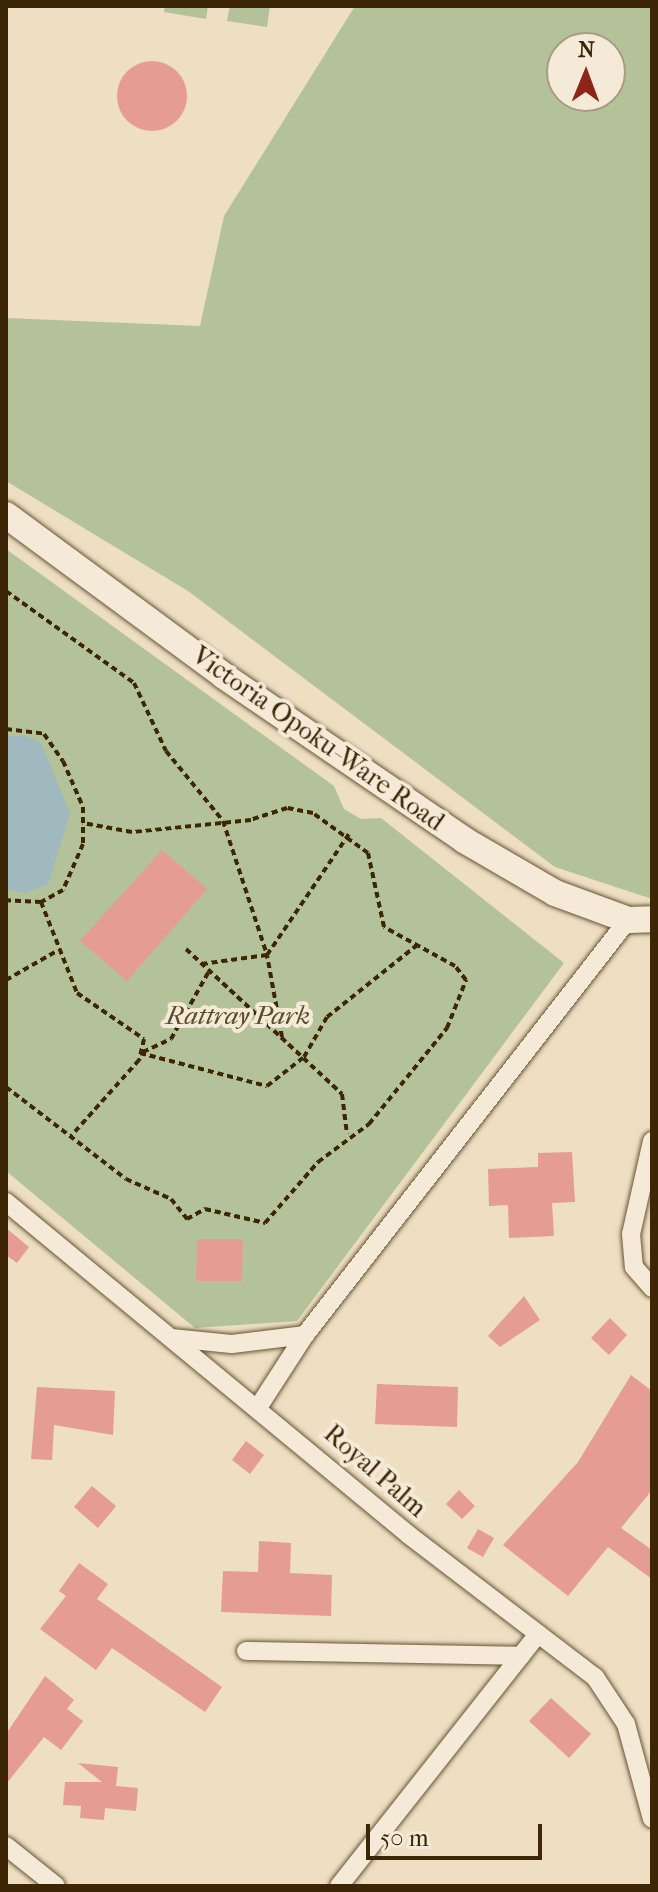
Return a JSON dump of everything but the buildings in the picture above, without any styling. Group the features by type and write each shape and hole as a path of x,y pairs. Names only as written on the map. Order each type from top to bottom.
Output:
{"main road":[{"name":"Victoria Opoku-Ware Road","path":"6,515 224,676 464,840 555,893 640,920"}],"street":[{"path":"259,1406 305,1335 640,920"},
{"path":"652,1141 631,1234 634,1267 652,1288"},
{"name":"Royal Palm","path":"6,1202 595,1677 626,1724 652,1819"},
{"path":"171,1338 232,1344 305,1335"},
{"path":"339,1886 538,1634"},
{"path":"246,1651 521,1656"},
{"path":"6,1846 56,1886"}],"path":[{"path":"6,591 134,683 166,751 223,821 267,955 282,1037"},
{"path":"6,729 44,734 63,761 83,823 83,844 63,890 41,902 6,900"},
{"path":"6,1087 126,1179 171,1199 187,1219 205,1209 265,1223 347,1135 369,1124 447,1028 466,980 384,927 368,853 349,834 287,808 223,821 132,832 83,823"},
{"path":"202,964 267,955 349,834"},
{"path":"41,902 77,993 144,1039 140,1053 71,1136"},
{"path":"140,1053 267,1086 304,1057 327,1017 416,946"},
{"path":"186,949 342,1094 347,1135"},
{"path":"6,980 58,951"},
{"path":"140,1053 171,1039 202,994 209,971"},
{"path":"6,1028 6,1034"}],"green space":[{"path":"165,6 208,6 206,19 164,12"},
{"path":"230,6 270,6 267,27 227,21"},
{"path":"355,6 652,6 652,899 555,867 188,591 6,481 6,318 200,326 224,216"},
{"name":"Rattray Park","path":"6,549 334,786 344,809 361,819 381,818 564,963 297,1321 195,1328 6,1171"}],"water":[{"path":"24,735 41,743 70,813 48,885 24,893 6,888 6,737"}]}
